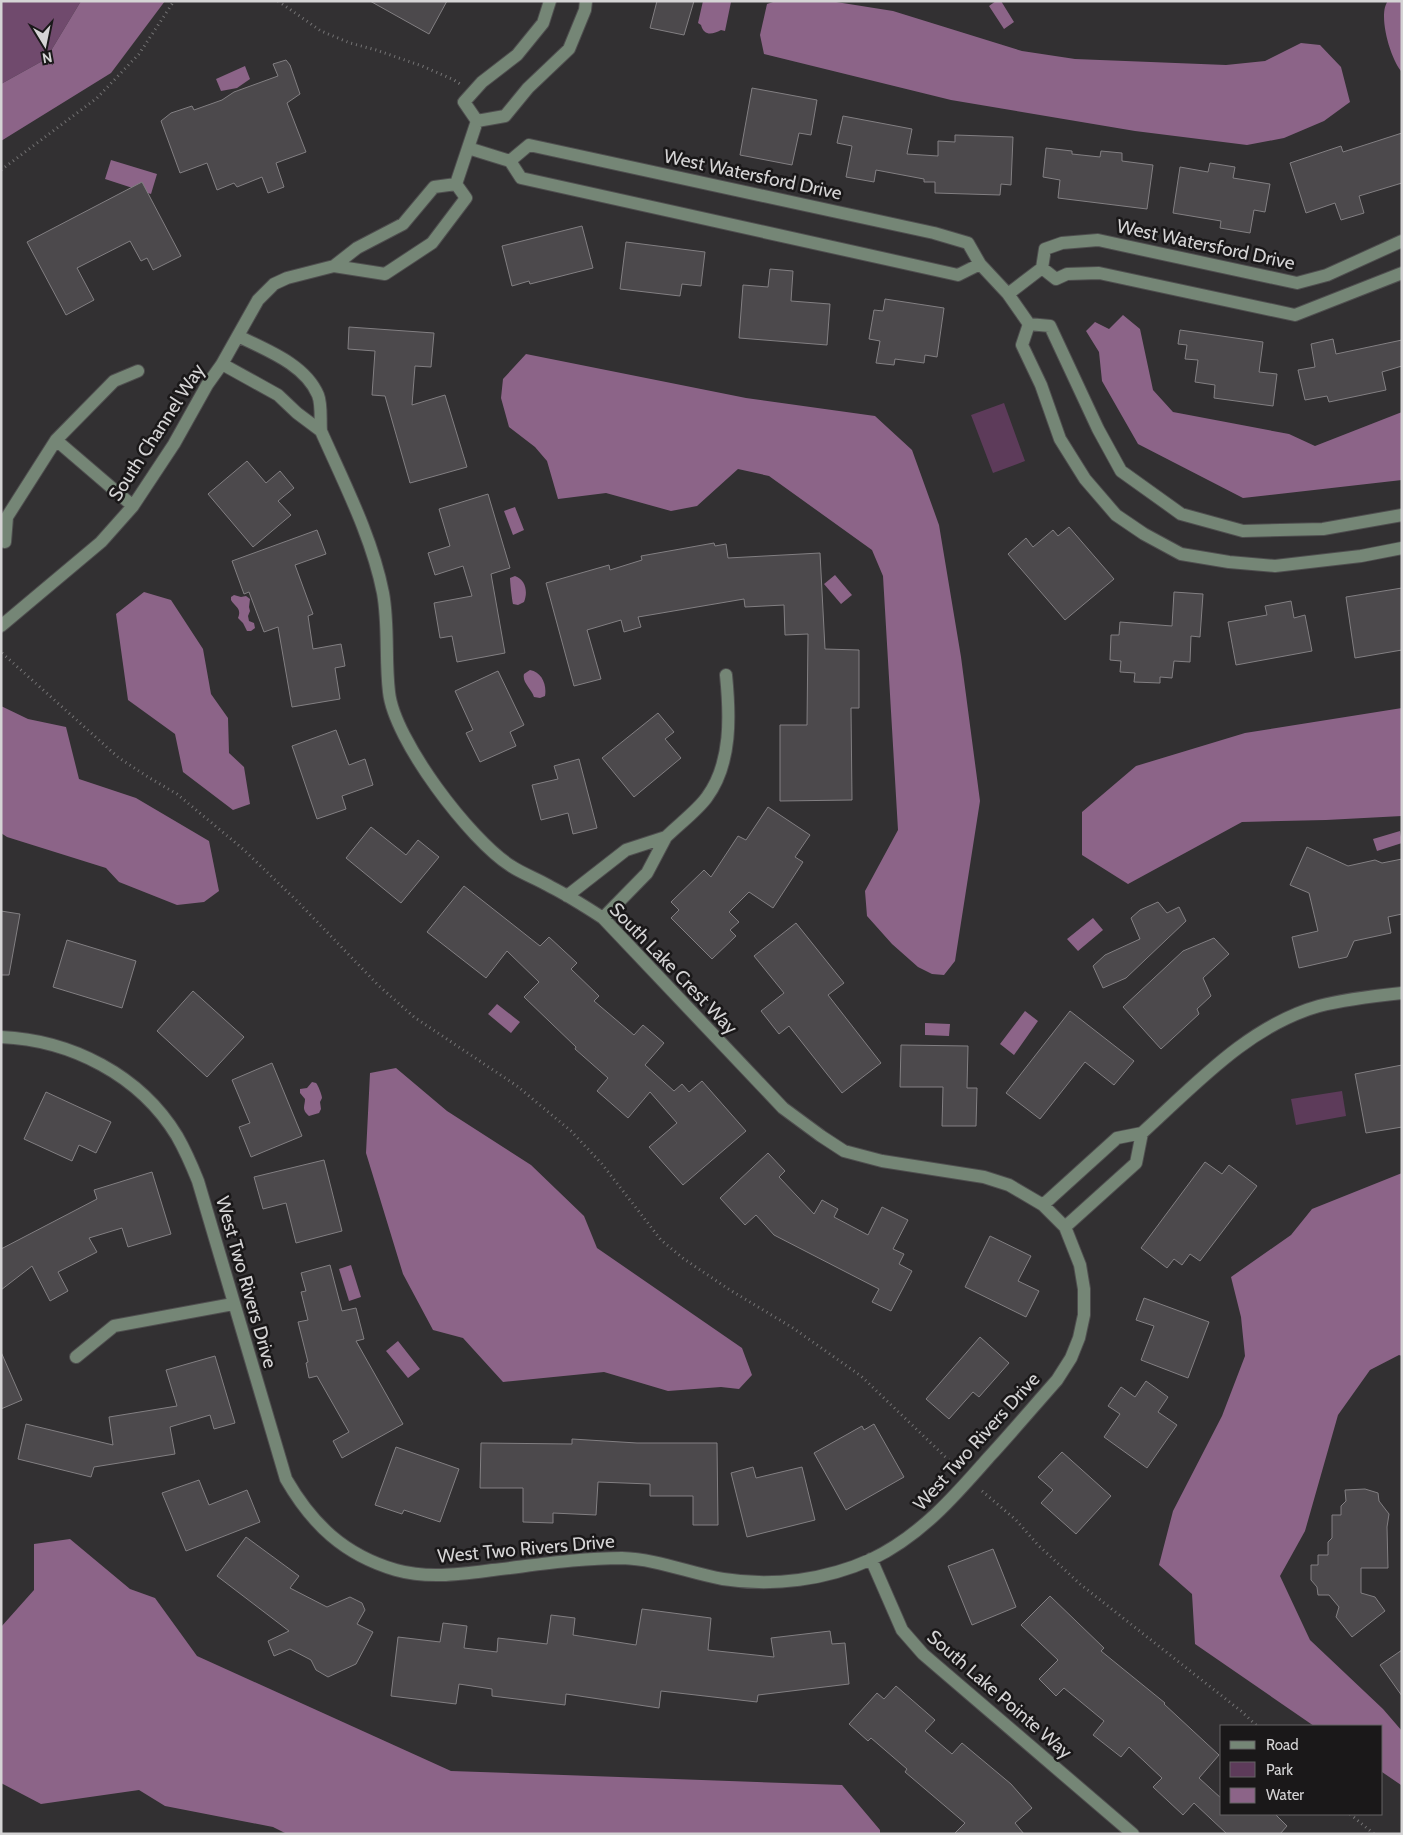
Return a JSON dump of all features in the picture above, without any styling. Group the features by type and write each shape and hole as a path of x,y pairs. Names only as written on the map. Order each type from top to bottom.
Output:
{"street":[{"path":"477,121 464,102 482,82 517,55 543,23 550,1"},
{"path":"477,121 505,116 528,88 569,49 585,10 586,1"},
{"path":"456,184 477,121"},
{"name":"West Watersford Drive","path":"510,161 529,145 924,231 968,243 980,264 1008,294 1029,324"},
{"path":"468,148 510,161 521,178 958,275 980,264"},
{"name":"South Channel Way","path":"1,626 101,542 133,506 174,444 258,300 274,284 287,278 334,266 358,248 403,224 434,188 456,184 466,198 432,243 385,274 334,266"},
{"name":"West Watersford Drive","path":"1042,268 1045,249 1062,243 1098,240 1298,283 1327,275 1402,241"},
{"path":"1008,294 1042,268 1056,279 1066,274 1099,273 1295,315 1402,273"},
{"path":"1402,515 1323,529 1243,531 1181,514 1121,471 1098,429 1050,326 1029,324 1022,345 1041,385 1060,439 1085,479 1116,515 1144,534 1181,554 1229,562 1276,566 1361,556 1402,548"},
{"name":"South Lake Crest Way","path":"238,336 283,359 303,373 319,396 321,430 368,539 383,594 388,641 389,693 400,728 418,760 464,821 487,846 510,866 567,896 603,918 783,1108 821,1136 844,1151 882,1161 942,1170"},
{"path":"222,364 278,395 297,413 321,430"},
{"path":"5,542 7,516 56,440 114,381 138,371"},
{"path":"56,440 133,506"},
{"path":"603,918 648,873 666,837 707,797 723,766 730,716 726,674"},
{"path":"567,896 626,850 666,837"},
{"path":"1043,1205 1117,1138 1142,1133 1227,1056 1253,1037 1283,1020 1318,1006 1351,998 1402,993"},
{"name":"West Two Rivers Drive","path":"1,1037 37,1040 82,1054 105,1066 127,1081 144,1095 158,1111 180,1141 198,1181 286,1478 299,1502 315,1522 339,1544 370,1561 398,1571 430,1575 453,1575 584,1559 624,1558 668,1565 723,1579 779,1582 812,1578 836,1572 871,1559 915,1533 938,1514 1057,1380 1071,1358 1079,1338 1082,1322 1084,1289 1080,1265 1065,1227 1043,1205 1009,1185 984,1177 942,1170"},
{"path":"1065,1227 1136,1163 1142,1133"},
{"path":"76,1357 114,1326 234,1304"},
{"name":"South Lake Pointe Way","path":"871,1559 902,1630 923,1654 1133,1834"}],"path":[{"path":"1,170 97,98 139,54 174,1"},
{"path":"278,1 321,31 350,43 422,66 454,80 464,87"},
{"path":"2,653 119,758 178,794 243,848 378,985 414,1017 517,1086 572,1131 602,1164 661,1240 684,1259 730,1290 793,1328 861,1376 961,1472"},
{"path":"982,1491 1016,1520 1038,1545 1080,1584 1256,1725"},
{"path":"1351,1815 1374,1834"}],"green space":[{"path":"1004,403 1025,461 993,473 971,415"},
{"path":"1342,1091 1346,1116 1296,1125 1291,1099"}],"shaded area":[{"path":"1,1 81,1 46,59 1,84"}],"water":[{"path":"81,1 165,1 111,73 1,141 1,84 46,59"},
{"path":"703,1 731,2 725,31 721,30 709,34 702,29 698,23"},
{"path":"776,1 830,1 893,11 1022,51 1075,59 1226,65 1265,61 1301,43 1320,45 1341,67 1350,102 1324,121 1284,138 1247,145 1135,131 951,100 764,54 760,35 767,4"},
{"path":"996,1 1001,1 1014,22 1004,29 989,6"},
{"path":"1388,1 1402,1 1402,72 1394,58 1387,37 1384,16"},
{"path":"245,66 250,79 237,88 221,91 216,79"},
{"path":"111,160 157,174 151,194 105,179"},
{"path":"1123,315 1140,329 1153,390 1173,412 1289,434 1315,446 1402,412 1402,480 1243,498 1138,444 1102,381 1099,352 1086,331 1095,322 1109,329"},
{"path":"526,354 746,398 875,416 912,450 939,525 961,657 980,801 955,961 944,975 932,974 918,967 892,944 867,916 865,891 898,830 883,576 872,550 769,476 738,469 697,506 671,511 606,493 558,499 547,461 535,447 509,427 501,398 503,379"},
{"path":"515,507 524,530 513,535 504,511"},
{"path":"835,575 852,595 841,604 824,584"},
{"path":"515,576 522,580 526,590 524,602 518,605 513,604 510,578"},
{"path":"144,592 171,600 203,649 211,694 228,718 229,753 244,767 250,804 233,810 183,772 175,734 128,700 116,614"},
{"path":"234,595 246,596 250,599 248,616 249,621 254,623 255,628 251,631 247,631 238,618 239,610 231,600 231,597"},
{"path":"530,670 541,676 545,688 545,696 540,698 534,697 525,683 524,674"},
{"path":"1,706 28,719 66,727 79,779 136,798 209,841 219,891 204,902 177,905 119,882 106,868 7,837 1,833"},
{"path":"1402,708 1402,816 1242,822 1128,884 1082,855 1082,812 1136,766 1245,733"},
{"path":"1400,831 1402,843 1377,851 1373,839"},
{"path":"1093,918 1103,930 1078,951 1067,939"},
{"path":"497,1004 520,1022 511,1033 488,1014"},
{"path":"1025,1011 1038,1021 1014,1055 1000,1044"},
{"path":"925,1023 950,1024 949,1036 925,1035"},
{"path":"396,1068 447,1111 531,1165 584,1216 597,1248 742,1348 752,1375 739,1389 721,1387 668,1391 604,1372 503,1382 463,1338 433,1330 403,1274 366,1153 370,1073"},
{"path":"312,1082 317,1084 322,1098 319,1113 309,1116 304,1109 305,1099 300,1093 300,1089 307,1088"},
{"path":"1402,1173 1402,1356 1399,1355 1370,1370 1338,1415 1305,1531 1280,1576 1310,1640 1383,1709 1402,1731 1401,1785 1383,1773 1383,1725 1313,1725 1195,1644 1192,1594 1159,1565 1173,1511 1222,1416 1245,1356 1241,1317 1231,1277 1291,1235 1312,1209"},
{"path":"351,1265 361,1297 349,1301 339,1269"},
{"path":"398,1341 420,1369 408,1378 386,1351"},
{"path":"70,1539 130,1589 155,1598 197,1656 451,1771 842,1785 880,1830 880,1834 287,1834 273,1827 165,1806 139,1790 41,1804 1,1783 1,1627 34,1590 34,1544"}],"building":[{"path":"370,1 447,1 429,34"},
{"path":"657,1 694,1 684,35 650,28"},
{"path":"286,60 290,65 300,94 287,103 306,152 276,163 284,187 268,193 262,177 237,187 234,183 217,190 207,163 180,173 161,121 171,113 192,106 194,110 222,100 234,92 278,76 273,64"},
{"path":"752,88 817,100 811,135 799,133 792,165 740,155"},
{"path":"843,116 912,129 907,154 938,156 938,141 955,142 955,135 1013,137 1011,185 1001,184 1000,195 935,193 935,182 924,182 924,179 876,170 874,182 846,177 852,146 837,143"},
{"path":"1402,133 1402,183 1359,196 1364,213 1341,220 1335,203 1306,213 1290,163 1341,146 1343,152"},
{"path":"1046,148 1072,151 1072,154 1100,157 1101,151 1122,153 1122,161 1153,165 1147,209 1058,198 1060,180 1043,177"},
{"path":"1210,163 1235,167 1233,178 1270,184 1265,212 1254,210 1250,233 1220,228 1221,221 1173,213 1180,167 1208,172"},
{"path":"142,182 181,256 153,270 147,258 141,261 130,241 77,268 94,300 66,315 27,242"},
{"path":"582,226 593,268 530,284 529,281 512,286 502,246"},
{"path":"626,242 705,252 701,286 682,284 680,296 620,289"},
{"path":"770,269 793,271 791,301 830,304 827,345 739,338 743,285 768,287"},
{"path":"885,299 944,308 937,357 925,355 924,363 895,359 894,365 876,363 880,341 869,339 874,310 883,311"},
{"path":"349,327 434,333 431,367 415,366 412,405 445,395 467,467 410,483 385,396 372,395 375,351 348,349"},
{"path":"1180,330 1263,342 1259,372 1277,374 1273,406 1214,398 1215,385 1195,382 1198,360 1185,359 1187,345 1178,344"},
{"path":"1333,339 1336,354 1402,340 1402,366 1382,372 1386,390 1329,402 1327,396 1305,400 1298,370 1315,367 1311,344"},
{"path":"247,461 266,483 280,471 294,488 278,501 291,515 253,547 208,494"},
{"path":"488,494 510,568 491,574 505,653 457,662 452,636 440,638 434,603 472,596 463,566 435,575 428,553 450,546 439,509"},
{"path":"1069,527 1114,579 1065,620 1008,554 1026,538 1033,547 1053,530 1058,536"},
{"path":"317,530 326,554 295,565 313,614 308,616 313,649 341,644 345,666 335,668 340,699 292,707 278,627 264,632 249,592 244,594 232,561"},
{"path":"714,543 715,546 726,544 728,558 820,553 825,649 859,650 859,708 851,708 852,800 780,801 780,725 807,725 808,634 785,635 784,605 745,607 744,599 638,617 641,627 624,632 621,620 587,630 601,679 574,686 546,583 609,565 610,570 642,560 641,556"},
{"path":"1402,588 1402,650 1355,658 1346,597"},
{"path":"1174,592 1203,594 1200,637 1191,636 1190,662 1174,661 1172,678 1160,677 1160,683 1134,682 1135,673 1120,672 1121,661 1110,660 1111,635 1119,635 1120,622 1172,626"},
{"path":"1291,601 1294,618 1305,615 1312,651 1236,665 1228,622 1267,615 1265,606"},
{"path":"498,671 524,725 510,732 516,746 480,762 466,733 473,730 455,691"},
{"path":"658,713 674,732 665,739 681,758 634,797 602,758"},
{"path":"336,730 349,765 365,759 373,785 342,796 346,809 317,819 292,746"},
{"path":"579,759 597,828 573,834 568,813 541,820 532,785 558,779 554,766"},
{"path":"768,807 810,835 795,857 803,862 773,908 749,892 729,912 739,922 730,930 736,936 712,959 671,918 679,910 671,902 704,870 711,877 738,836 746,840"},
{"path":"371,827 406,855 418,840 439,857 401,903 346,858"},
{"path":"1307,847 1348,866 1375,860 1382,863 1402,859 1402,914 1388,917 1391,933 1354,941 1347,957 1299,968 1292,937 1318,931 1309,893 1290,885"},
{"path":"464,886 540,946 549,937 577,963 571,969 599,996 594,1001 634,1035 643,1025 664,1043 645,1065 674,1091 682,1084 689,1092 702,1081 746,1131 683,1185 649,1147 677,1123 650,1092 628,1118 597,1091 608,1078 575,1049 576,1047 524,997 539,982 507,951 486,978 427,932"},
{"path":"1158,902 1167,913 1179,907 1186,921 1126,978 1103,988 1093,966 1105,955 1140,939 1131,918 1140,910"},
{"path":"1,911 20,914 9,975 1,975"},
{"path":"796,923 844,983 828,995 881,1063 842,1093 789,1026 779,1034 761,1011 784,993 754,956"},
{"path":"1214,938 1229,954 1203,978 1211,996 1197,1009 1199,1014 1161,1049 1123,1007 1183,951"},
{"path":"67,940 136,961 122,1008 53,987"},
{"path":"193,991 244,1037 207,1077 157,1031"},
{"path":"1070,1011 1134,1061 1114,1085 1085,1062 1040,1119 1006,1093"},
{"path":"901,1045 968,1046 967,1088 977,1088 976,1126 942,1126 943,1087 900,1087"},
{"path":"272,1063 302,1136 251,1157 239,1127 250,1123 232,1080"},
{"path":"1402,1065 1402,1127 1366,1133 1355,1074"},
{"path":"46,1092 111,1122 96,1153 79,1145 72,1161 24,1139"},
{"path":"768,1153 785,1171 779,1177 814,1214 822,1200 838,1209 834,1217 868,1235 882,1207 908,1220 893,1249 904,1254 899,1264 912,1271 891,1311 872,1302 879,1289 774,1235 756,1215 745,1225 720,1198"},
{"path":"324,1160 342,1231 296,1243 286,1203 263,1209 254,1177"},
{"path":"1205,1162 1222,1174 1229,1165 1257,1186 1200,1261 1190,1254 1182,1265 1174,1259 1167,1268 1141,1248"},
{"path":"152,1172 171,1234 128,1247 122,1228 89,1238 97,1252 58,1272 68,1291 50,1301 32,1266 1,1290 1,1249 97,1199 94,1190"},
{"path":"990,1236 1031,1256 1018,1281 1039,1291 1026,1317 965,1287"},
{"path":"330,1265 342,1311 356,1308 364,1339 356,1341 403,1424 342,1458 333,1441 349,1432 317,1376 309,1378 306,1363 308,1362 298,1322 308,1320 301,1292 306,1291 301,1273"},
{"path":"1144,1298 1209,1322 1188,1378 1141,1360 1154,1326 1136,1320"},
{"path":"980,1337 1009,1363 979,1397 973,1392 949,1419 926,1399"},
{"path":"1,1352 22,1400 1,1409"},
{"path":"215,1356 235,1423 214,1429 210,1415 170,1427 175,1454 94,1467 91,1477 18,1459 26,1424 113,1445 109,1417 177,1406 166,1370"},
{"path":"1146,1381 1168,1397 1158,1412 1177,1425 1147,1468 1104,1437 1120,1414 1108,1406 1121,1387 1135,1397"},
{"path":"874,1424 904,1477 846,1510 814,1453 862,1426 864,1430"},
{"path":"572,1439 637,1443 717,1443 718,1525 693,1525 693,1496 650,1496 650,1484 598,1482 596,1515 553,1513 553,1523 523,1522 523,1488 480,1488 481,1443 572,1444"},
{"path":"396,1447 459,1469 440,1522 404,1510 402,1514 375,1505"},
{"path":"1062,1452 1111,1496 1076,1534 1041,1503 1053,1490 1038,1477"},
{"path":"753,1467 756,1478 802,1467 815,1520 747,1537 731,1473"},
{"path":"199,1480 209,1505 247,1490 260,1522 186,1551 162,1493"},
{"path":"1365,1489 1378,1493 1379,1501 1389,1514 1387,1527 1388,1568 1361,1568 1361,1593 1375,1597 1385,1611 1352,1637 1336,1617 1339,1607 1329,1595 1318,1595 1317,1587 1311,1580 1311,1565 1318,1565 1318,1555 1328,1555 1328,1542 1332,1538 1332,1515 1341,1515 1341,1506 1346,1501 1345,1490"},
{"path":"246,1537 299,1576 290,1588 327,1607 350,1597 362,1603 365,1610 357,1624 373,1632 356,1664 328,1677 316,1670 311,1660 290,1649 274,1656 268,1641 289,1631 217,1576"},
{"path":"993,1549 1016,1607 972,1625 948,1566"},
{"path":"1050,1596 1104,1648 1101,1651 1165,1703 1219,1755 1199,1778 1220,1797 1220,1815 1276,1815 1287,1826 1280,1834 1227,1834 1194,1803 1183,1815 1153,1787 1162,1778 1129,1747 1121,1757 1093,1735 1104,1721 1064,1688 1056,1696 1039,1679 1058,1660 1021,1625"},
{"path":"642,1609 711,1618 708,1650 774,1657 771,1638 830,1631 832,1644 845,1643 849,1684 758,1695 757,1702 661,1691 659,1708 566,1694 565,1705 492,1696 492,1689 459,1684 456,1704 391,1696 398,1637 440,1642 443,1623 467,1626 464,1648 497,1652 498,1638 547,1644 551,1615 575,1618 573,1635 636,1645"},
{"path":"1402,1650 1402,1696 1380,1665"},
{"path":"896,1686 935,1720 925,1731 952,1754 962,1743 1011,1784 1032,1808 1015,1823 1024,1834 954,1834 965,1823 905,1772 907,1769 871,1738 868,1741 849,1724 877,1693 884,1699"}]}
